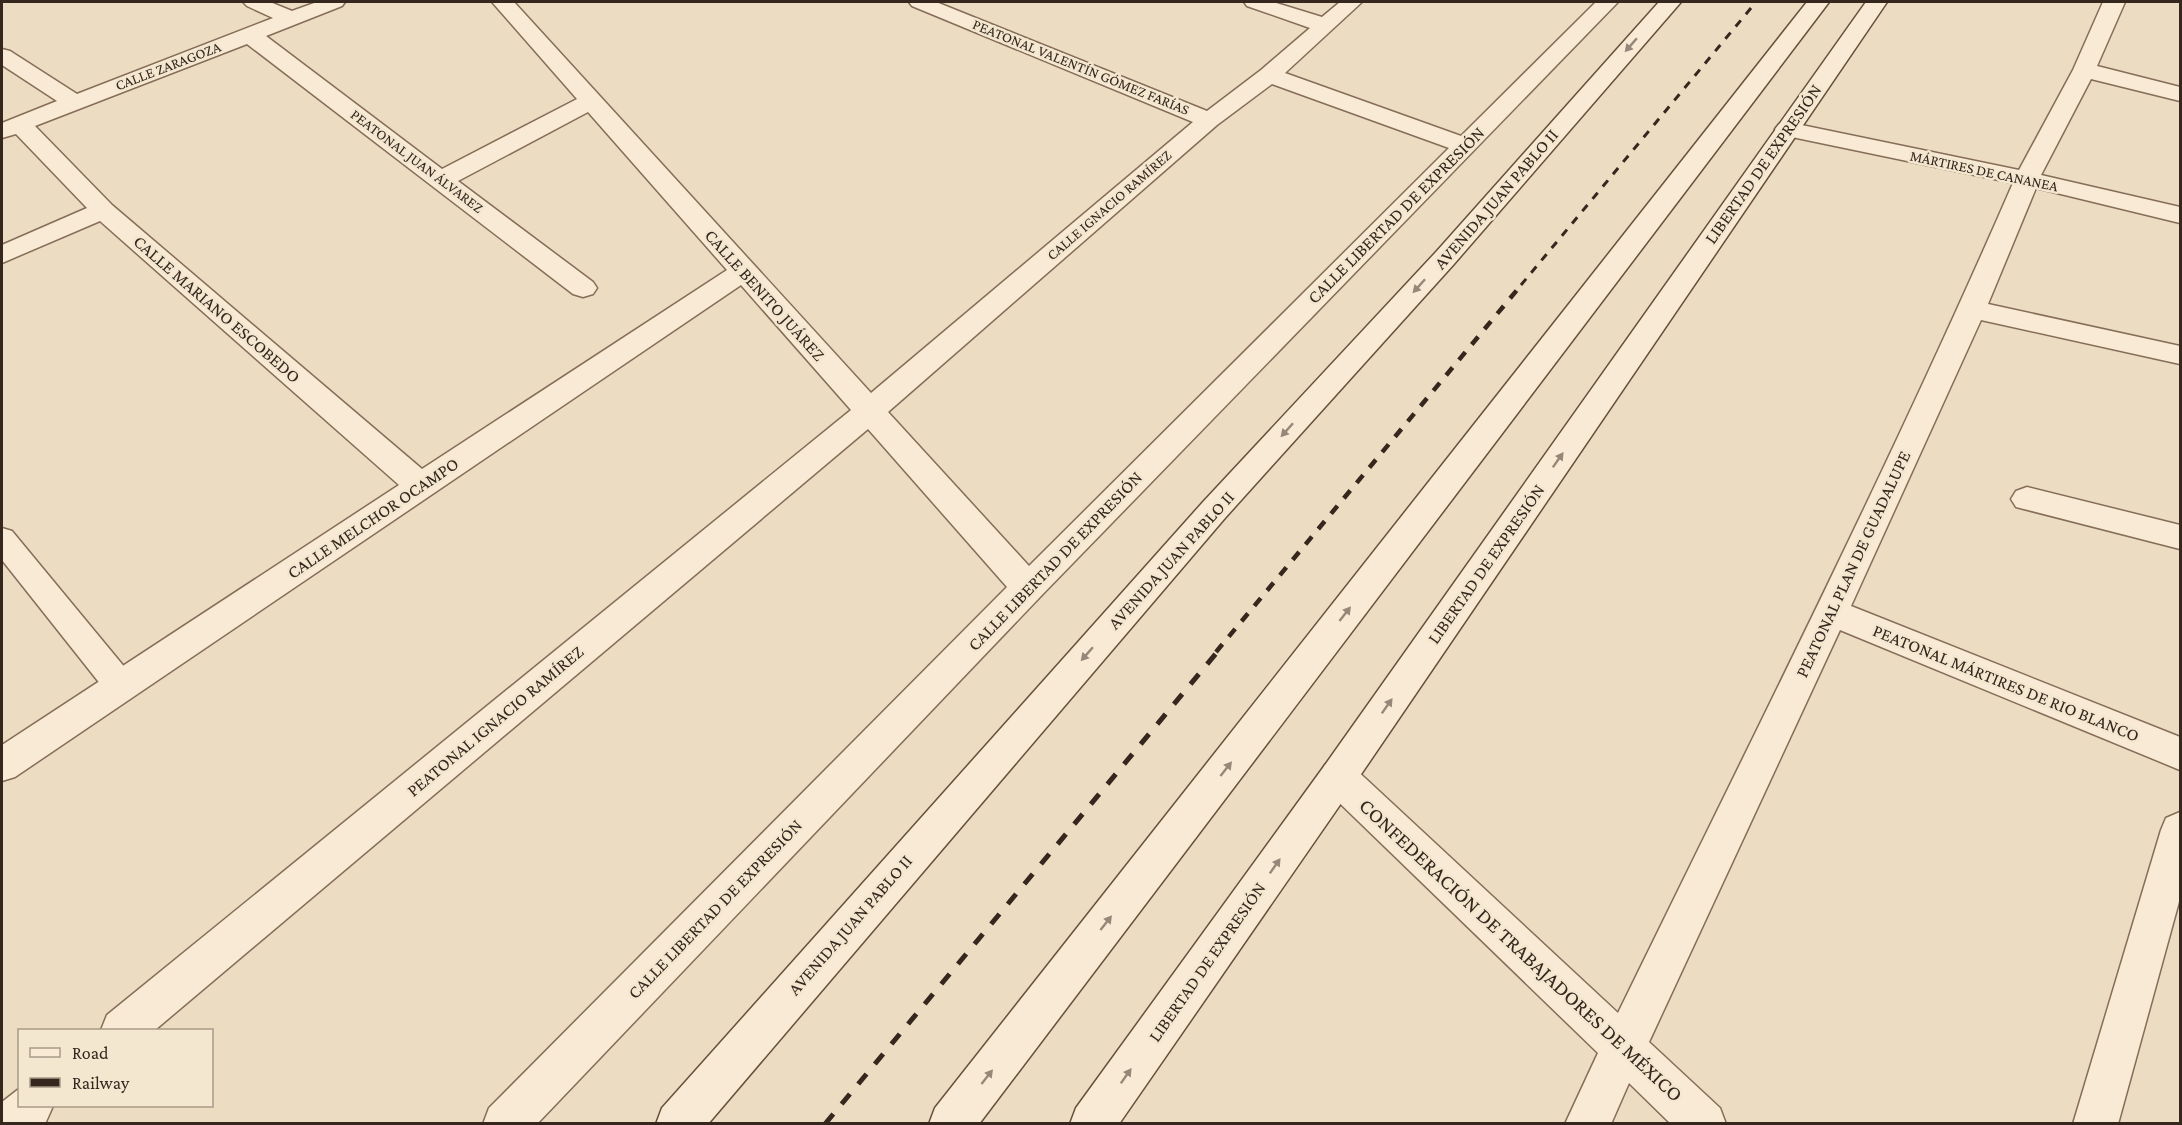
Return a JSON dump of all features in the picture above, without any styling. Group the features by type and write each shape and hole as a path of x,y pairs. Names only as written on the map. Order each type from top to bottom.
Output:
{"street":[{"path":"254,2 290,18"},
{"name":"CALLE ZARAGOZA","path":"11,127 335,2"},
{"name":"CALLE BENITO JUÁREZ","path":"503,2 1028,588"},
{"name":"PEATONAL VALENTÍN GÓMEZ FARÍAS","path":"919,2 1209,120"},
{"path":"1254,2 1323,25"},
{"name":"CALLE IGNACIO RAMÍREZ","path":"868,412 1209,120 1269,75 1323,25 1352,2"},
{"name":"CALLE LIBERTAD DE EXPRESIÓN","path":"505,1124 1028,588 1607,2"},
{"name":"AVENIDA JUAN PABLO II","path":"678,1124 1214,510 1444,258 1670,2"},
{"path":"951,1124 1818,2"},
{"name":"LIBERTAD DE EXPRESIÓN","path":"1092,1124 1338,777 1876,2"},
{"name":"PEATONAL PLAN DE GUADALUPE","path":"1587,1124 1623,1044 1831,612 1972,309 2027,179 2085,70 2114,2"},
{"name":"PEATONAL JUAN ÁLVAREZ","path":"250,35 583,288"},
{"path":"2,56 74,102"},
{"path":"2085,70 2181,94"},
{"path":"1269,75 1464,145"},
{"path":"442,179 591,101"},
{"name":"CALLE MARIANO ESCOBEDO","path":"11,127 103,210 421,486"},
{"name":"MÁRTIRES DE CANANEA","path":"1787,129 2027,179 2181,215"},
{"path":"2,255 103,210"},
{"name":"CALLE MELCHOR OCAMPO","path":"2,765 744,271"},
{"path":"1972,309 2181,356"},
{"name":"PEATONAL IGNACIO RAMÍREZ","path":"123,1029 868,412"},
{"path":"2027,499 2181,537"},
{"name":"PEATONAL MÁRTIRES DE RIO BLANCO","path":"1831,612 2181,754"},
{"name":"CONFEDERACIÓN DE TRABAJADORES DE MÉXICO","path":"1338,777 1623,1044 1704,1124"},
{"path":"2095,1124 2181,830"},
{"path":"10,1124 30,1107"}],"lane":[{"path":"2,539 120,685"}],"railway":[{"path":"1521,285 1756,2"},
{"path":"1216,652 1522,284"},
{"path":"825,1124 1218,651"}]}
